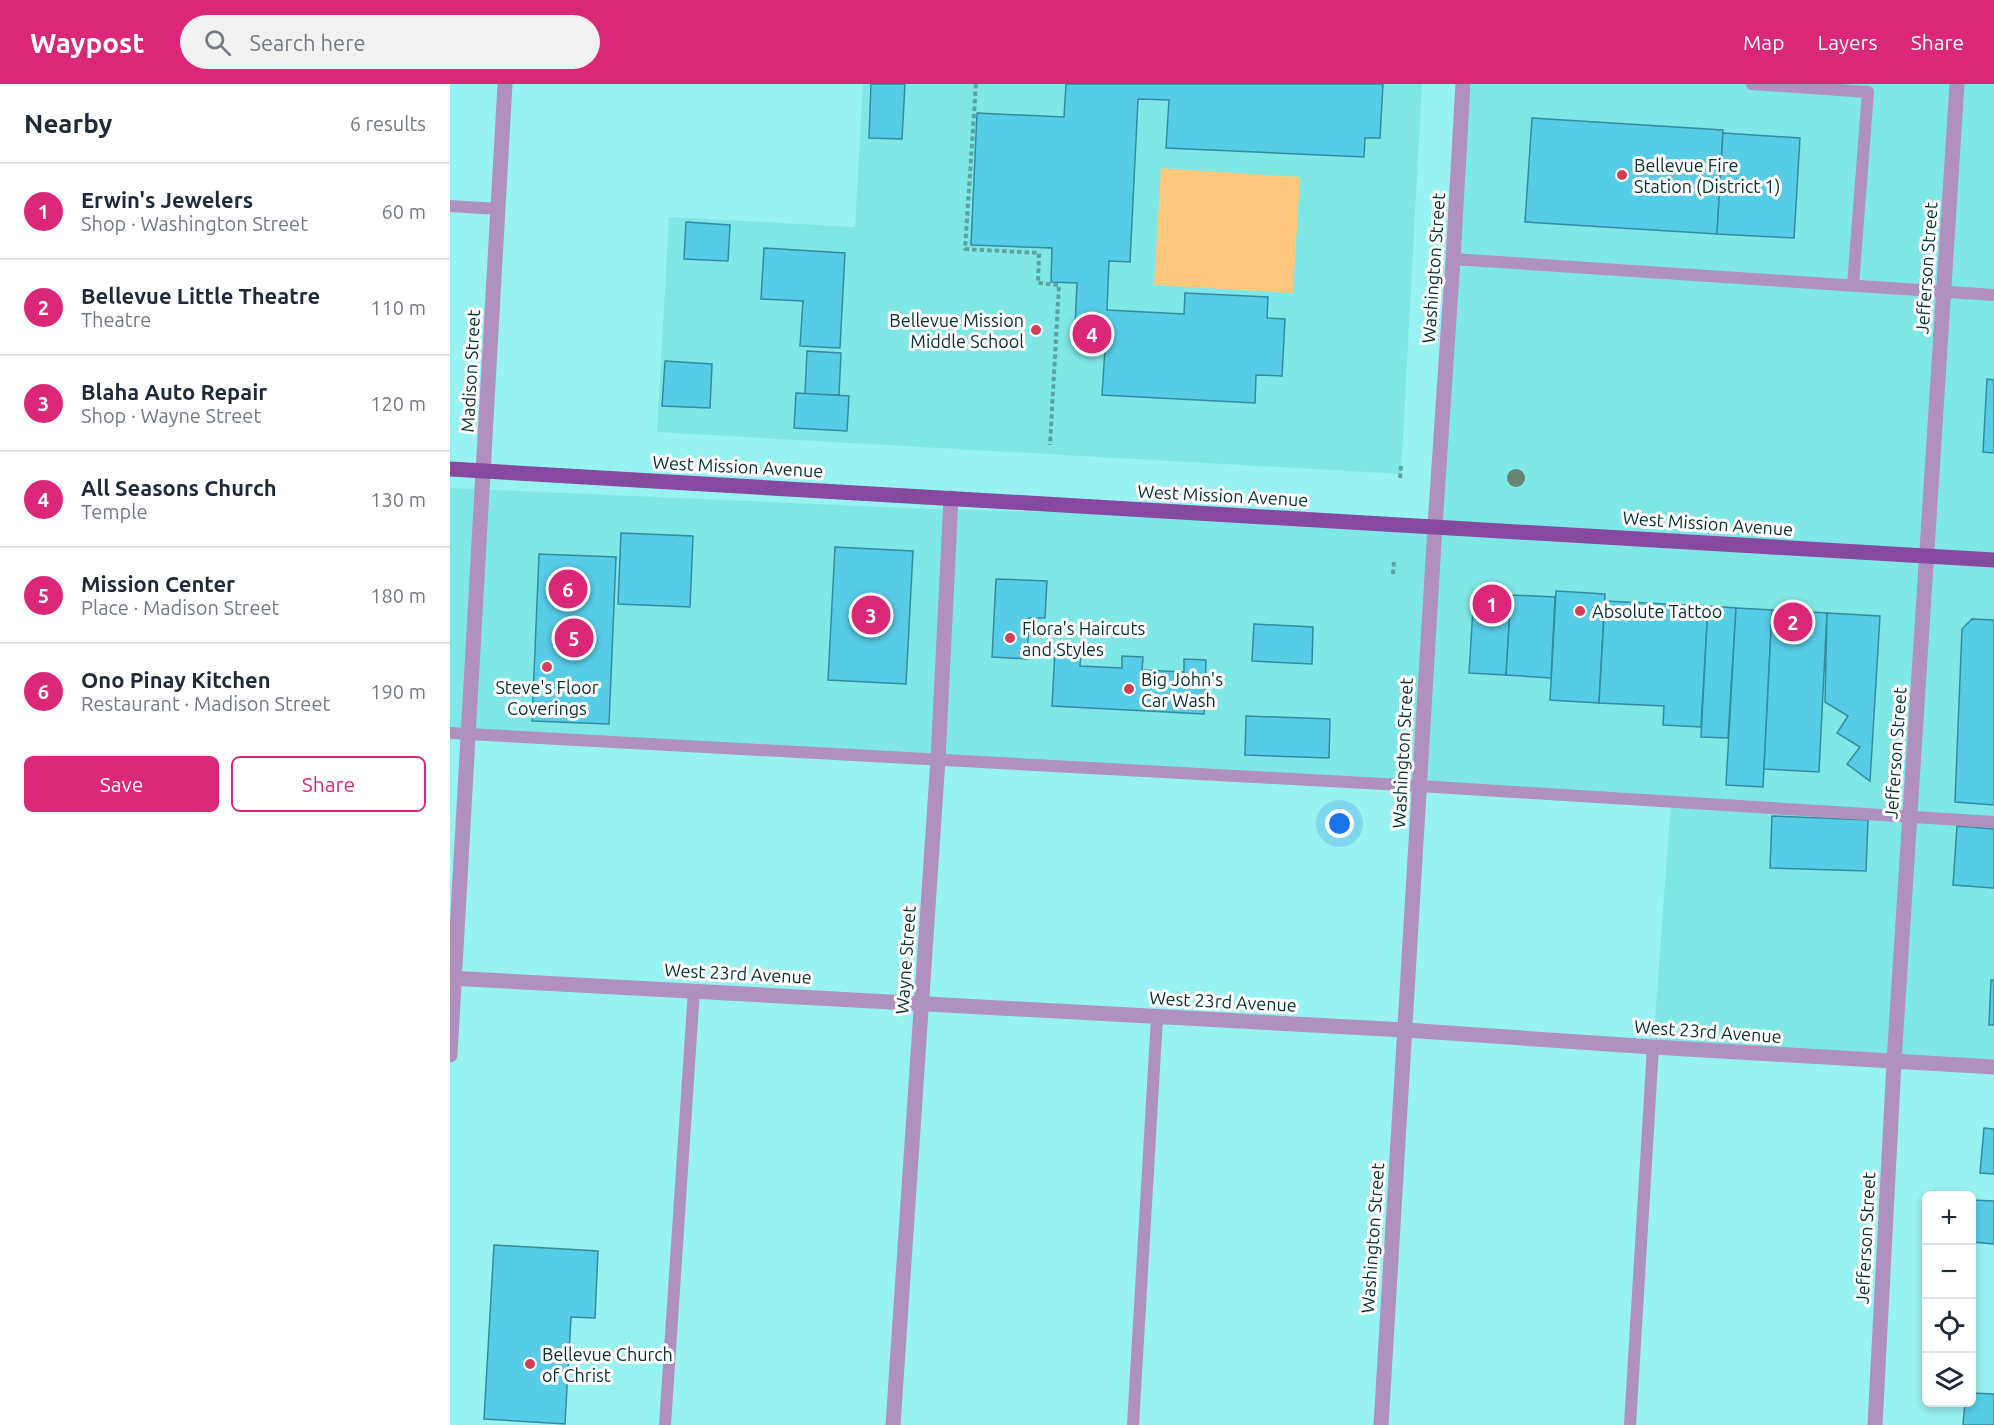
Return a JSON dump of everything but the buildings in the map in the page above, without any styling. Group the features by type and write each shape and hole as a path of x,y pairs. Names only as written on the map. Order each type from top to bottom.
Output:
{"main road":[{"name":"West Mission Avenue","path":"450,469 1994,560"}],"street":[{"name":"Madison Street","path":"450,1055 452,978 484,471 505,84"},
{"name":"Washington Street","path":"1380,1425 1435,526 1454,259 1463,84"},
{"name":"Jefferson Street","path":"1875,1425 1894,1062 1957,84"},
{"name":"Wayne Street","path":"893,1425 938,759 951,498"},
{"name":"West 23rd Avenue","path":"452,978 922,1002 1994,1067"}],"lane":[{"path":"1752,84 1835,87 1868,92 1853,285"},
{"path":"450,206 498,209"},
{"path":"1454,259 1994,294"},
{"path":"450,733 1420,786 1994,822"},
{"path":"665,1425 694,990"},
{"path":"1133,1425 1157,1017"},
{"path":"1630,1425 1653,1047"}],"path":[{"path":"976,84 965,249 1039,253 1038,283 1059,285 1050,445"},
{"path":"1400,478 1401,466"},
{"path":"1393,574 1394,561"}],"shaded area":[{"name":"Bellevue Mission Middle School","path":"863,84 1422,84 1401,474 657,432 669,217 855,227"},
{"path":"1463,84 1994,84 1994,1067 1653,1047 1671,802 450,733 450,488 928,509 1264,517 1434,526"},
{"path":"1161,168 1300,177 1293,293 1154,285"}],"place":[{"name":"Bellevue Fire Station (District 1)","path":"1622,175"},
{"name":"Bellevue Mission Middle School","path":"1036,330"},
{"name":"All Seasons Church","path":"1092,334"},
{"name":"Ono Pinay Kitchen","path":"568,589"},
{"name":"Erwin's Jewelers","path":"1492,604"},
{"name":"Absolute Tattoo","path":"1580,611"},
{"name":"Blaha Auto Repair","path":"871,615"},
{"name":"Bellevue Little Theatre","path":"1793,622"},
{"name":"Mission Center","path":"574,638"},
{"name":"Flora's Haircuts and Styles","path":"1010,638"},
{"name":"Steve's Floor Coverings","path":"547,667"},
{"name":"Big John's Car Wash","path":"1129,689"},
{"name":"Bellevue Church of Christ","path":"530,1364"}]}
